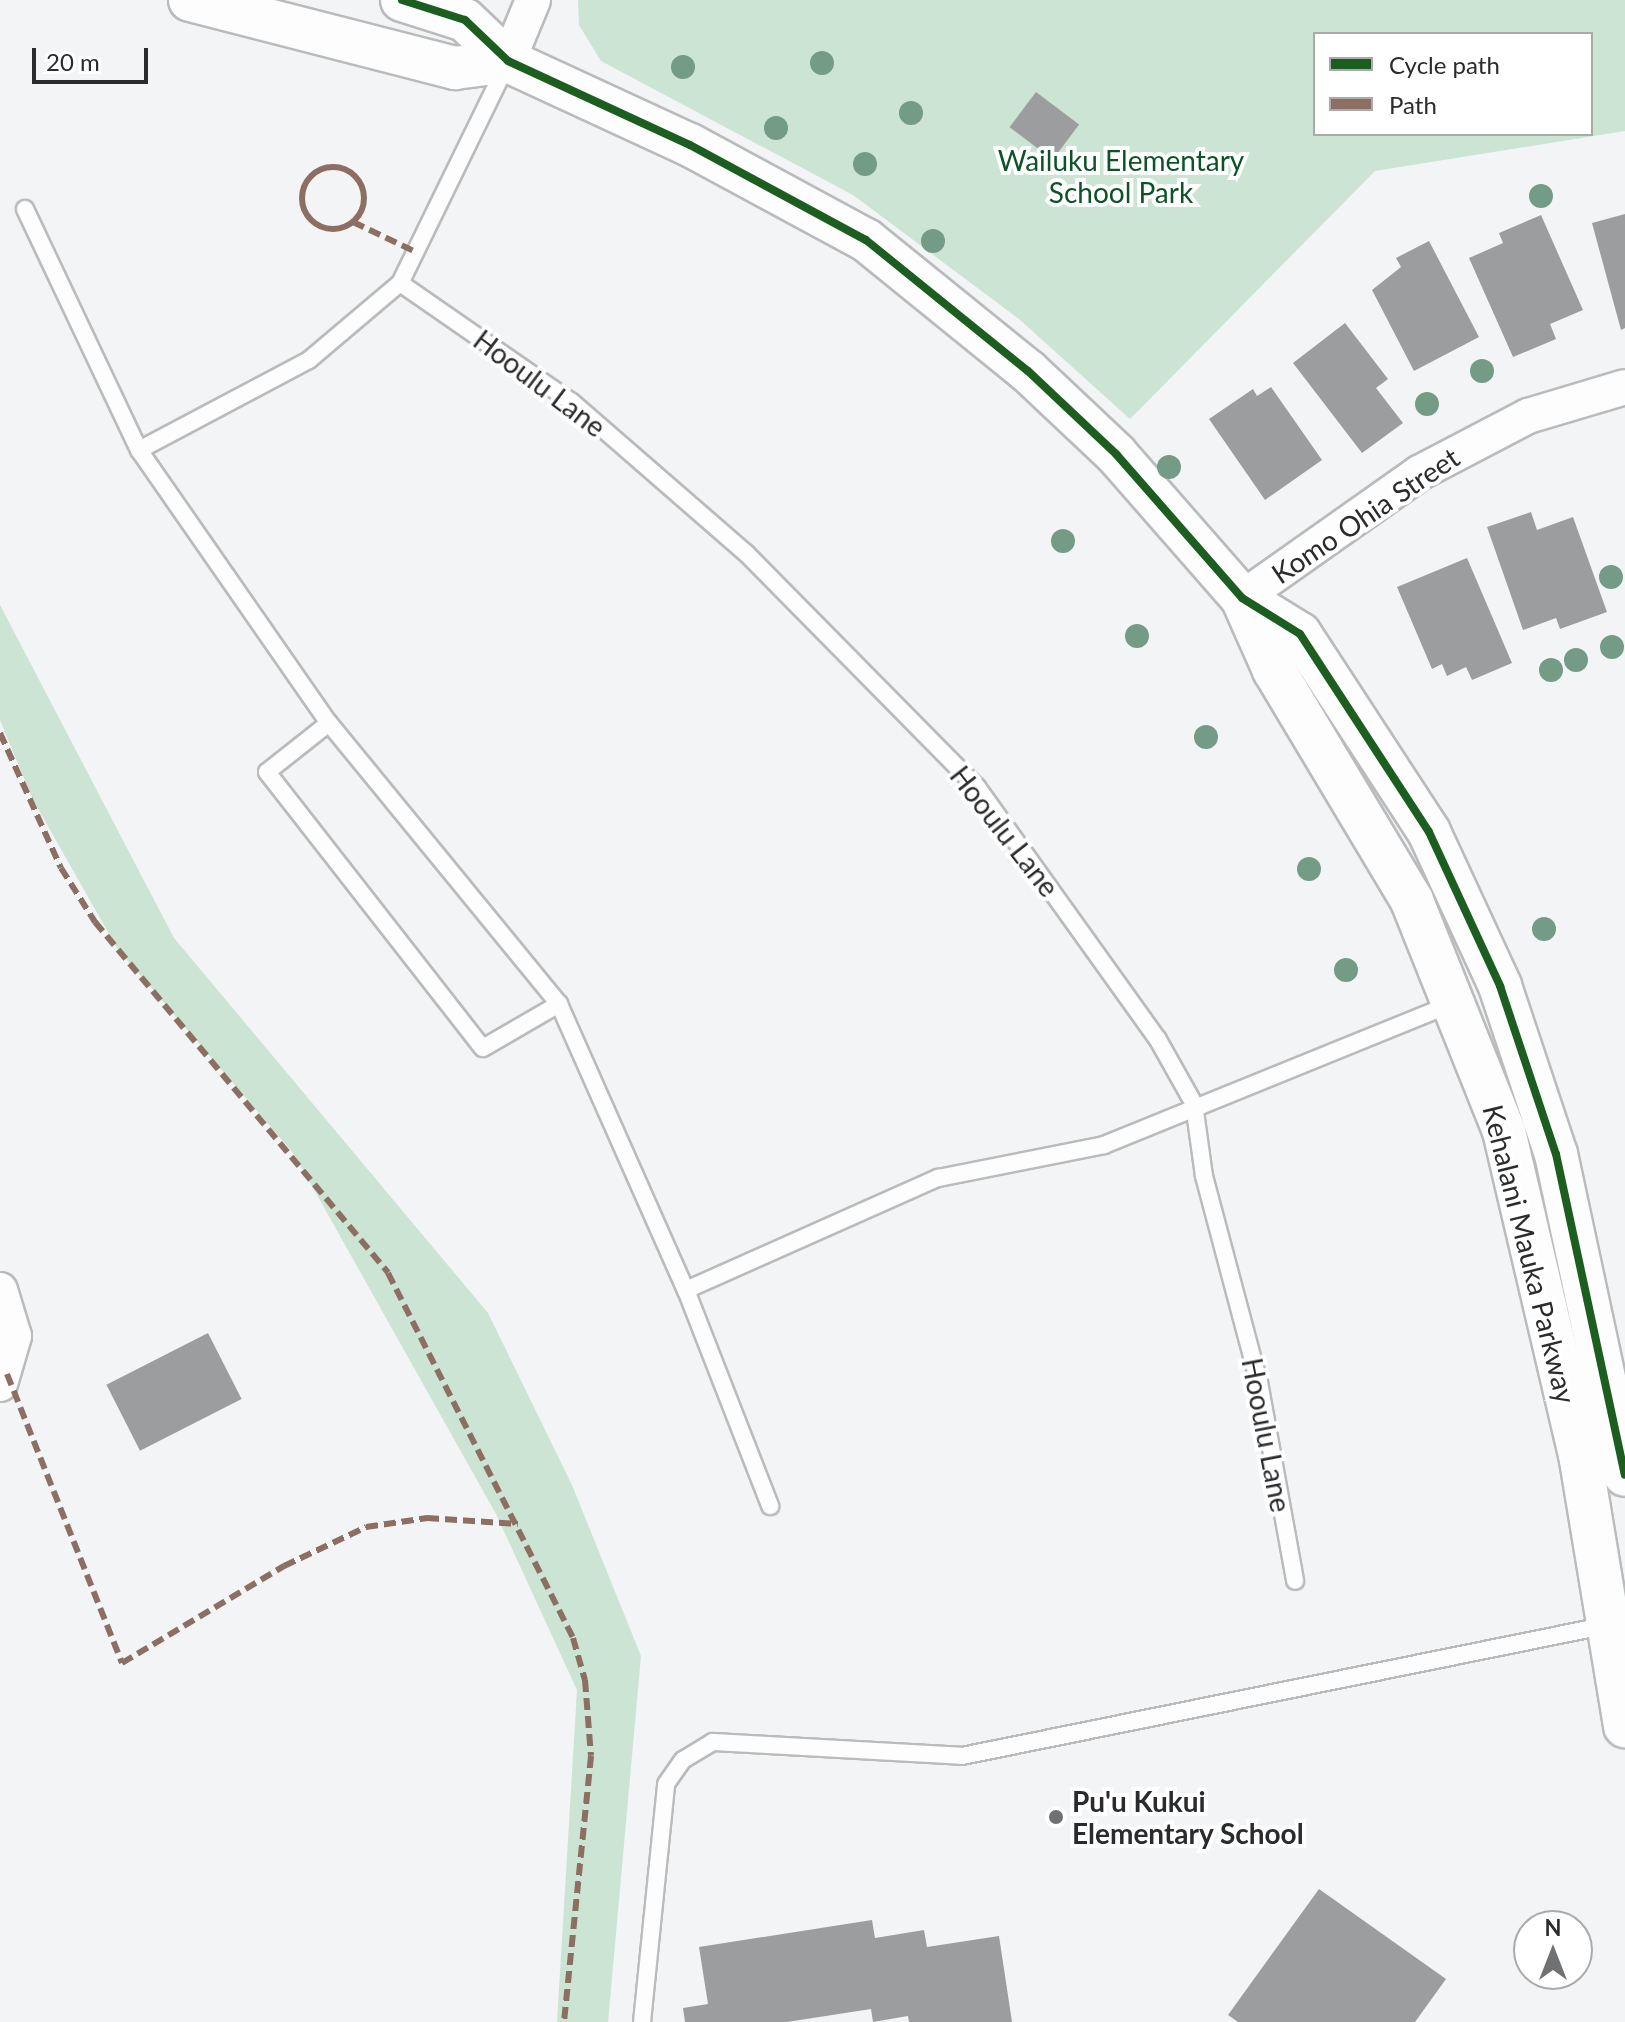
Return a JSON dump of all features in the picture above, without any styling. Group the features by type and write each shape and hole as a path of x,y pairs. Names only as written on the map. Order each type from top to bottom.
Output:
{"street":[{"path":"190,0 455,68 508,61 533,0"},
{"name":"Kehalani Mauka Parkway","path":"402,0 465,20 508,61 690,145 866,240 1094,433 1242,598 1300,634 1364,725 1429,832 1500,986 1556,1154 1625,1475"},
{"name":"Komo Ohia Street","path":"1242,598 1419,473 1528,416 1625,387"},
{"name":"Kehalani Mauka Parkway","path":"1242,598 1274,670 1412,901 1504,1131 1617,1624 1625,1726"},
{"path":"0,1290 14,1336 0,1384"}],"lane":[{"path":"139,450 309,360 400,283 508,61"},
{"path":"25,209 139,450 329,723 559,1004 686,1290 770,1506"},
{"name":"Hooulu Lane","path":"400,283 572,402 711,523 977,787 1157,1038 1194,1104 1204,1176 1259,1382 1295,1581"},
{"path":"329,723 267,772 483,1048 559,1004"},
{"path":"686,1290 938,1178 1104,1145 1194,1104 1437,1010"},
{"path":"642,2022 666,1784 683,1760 713,1742 962,1756 1617,1624"}],"green space":[{"name":"Wailuku Elementary School Park","path":"578,0 1625,0 1625,131 1375,171 1130,419 1019,319 853,195 601,61 579,25"},
{"path":"0,605 174,938 488,1313 572,1485 641,1656 608,2022 557,2022 577,1690 496,1514 294,1154 117,948 33,800 0,720"}],"building":[{"path":"1036,92 1079,124 1053,160 1010,127"},
{"path":"1625,214 1625,328 1621,330 1592,223"},
{"path":"1541,215 1583,310 1550,324 1556,339 1513,357 1469,258 1503,243 1499,233"},
{"path":"1429,241 1479,337 1414,371 1372,290 1401,267 1396,258"},
{"path":"1345,323 1388,379 1376,388 1403,423 1362,453 1293,363"},
{"path":"1271,387 1322,460 1265,500 1209,419 1253,389 1257,396"},
{"path":"1531,512 1537,530 1573,517 1607,612 1560,629 1556,618 1523,630 1487,527"},
{"path":"1467,558 1512,663 1472,680 1466,667 1447,676 1442,664 1432,669 1397,587"},
{"path":"208,1333 242,1399 140,1451 106,1385"},
{"path":"1319,1889 1446,1979 1415,2022 1238,2022 1228,2015"},
{"path":"872,1920 875,1938 924,1930 927,1947 999,1936 1012,2022 909,2022 908,2016 873,2022 871,2009 787,2022 685,2022 683,2008 708,2004 699,1947"}],"marked path":[{"path":"333,167 345,169 355,176 362,186 364,198 362,210 355,220 345,227 333,229 321,227 311,220 304,210 302,198 304,186 311,176 321,169 333,167"},
{"path":"353,222 416,252"},
{"path":"0,733 61,868 95,922 388,1273 573,1638 585,1680 591,1756 564,2022"},
{"path":"7,1374 122,1663 284,1566 366,1527 427,1518 518,1524"}],"cycle path":[{"path":"402,0 465,20 508,61 690,145 866,240 1028,371 1116,454 1242,598 1300,634 1429,832 1500,986 1556,1154 1625,1475"}],"place":[{"name":"Pu'u Kukui Elementary School","path":"1056,1817"}]}
